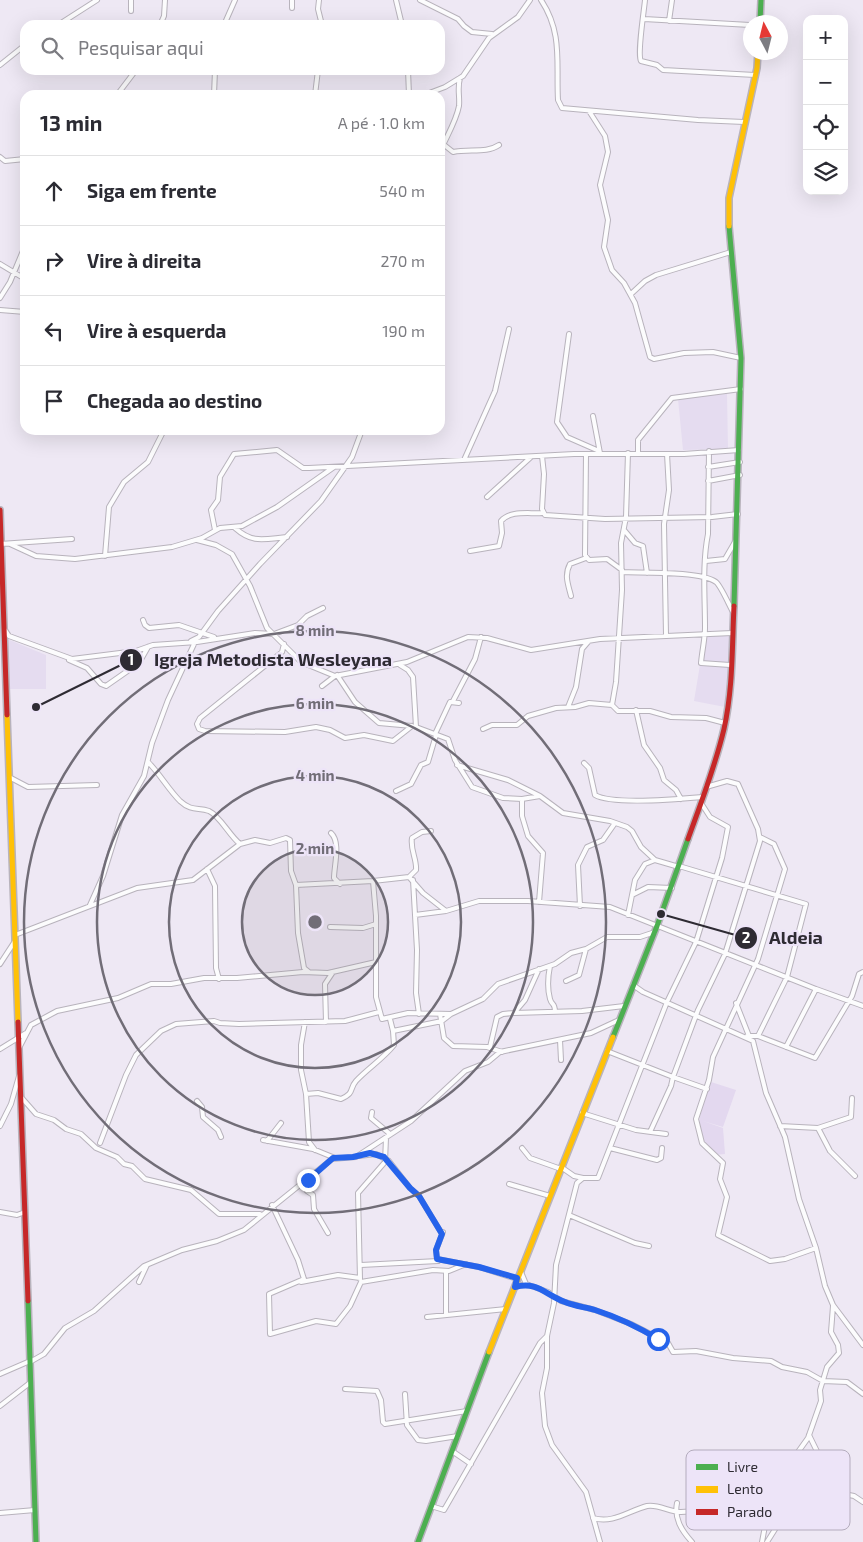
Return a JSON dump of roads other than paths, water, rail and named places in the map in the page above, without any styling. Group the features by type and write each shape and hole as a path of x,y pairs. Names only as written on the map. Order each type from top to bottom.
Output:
{"street":[{"path":"66,20 97,0"},
{"path":"131,0 132,11"},
{"path":"162,20 166,0"},
{"path":"226,20 235,0"},
{"path":"292,0 292,8"},
{"path":"319,0 318,9 321,20"},
{"path":"396,0 401,20"},
{"path":"420,0 429,3 443,14 458,19 472,32 493,34"},
{"path":"445,140 459,105 457,89 460,78 493,34 518,17 530,0"},
{"path":"541,0 552,19 558,44 558,103 562,108 744,122"},
{"path":"669,21 672,0"},
{"path":"760,15 761,0"},
{"path":"644,1 644,19 638,53 641,61 655,64 664,70 755,75"},
{"path":"644,19 743,25"},
{"path":"0,65 20,49"},
{"path":"418,1542 517,1278 521,1272 618,1020 672,888 703,797 725,723 732,633 740,475 742,358 731,252 729,198 757,60"},
{"path":"121,90 132,75"},
{"path":"214,90 215,75"},
{"path":"316,90 317,75"},
{"path":"408,75 409,90"},
{"path":"437,90 460,78"},
{"path":"589,111 605,136 608,152 600,182 608,220 604,247 612,270 631,294 652,358 714,352 742,358"},
{"path":"445,146 451,152 490,150 499,145"},
{"path":"0,157 5,161 20,159"},
{"path":"631,294 645,281 656,275 731,252"},
{"path":"0,298 20,258"},
{"path":"0,264 20,276"},
{"path":"0,310 20,312"},
{"path":"464,460 495,391 510,329"},
{"path":"569,334 557,422 567,437 600,452"},
{"path":"638,453 638,440 672,398 741,389"},
{"path":"593,416 600,452"},
{"path":"105,556 109,507 124,482 148,462 162,435"},
{"path":"187,642 202,634 218,611 321,501 346,465 360,435"},
{"path":"215,530 211,510 218,500 220,477 234,454 277,450 303,468 600,452 667,454 740,450"},
{"path":"709,452 708,517 704,578 704,633 701,663 730,665"},
{"path":"612,705 616,682 619,638 622,571 621,542 626,517 628,453"},
{"path":"586,454 586,558"},
{"path":"666,635 665,516 669,490 667,454"},
{"path":"542,456 544,474 542,513"},
{"path":"487,497 532,457"},
{"path":"708,467 740,462"},
{"path":"1,542 36,556 75,559 172,547 196,540 215,530 236,528 277,507 336,466"},
{"path":"708,481 740,475"},
{"path":"0,510 36,1542"},
{"path":"470,551 499,546 503,518 527,512 585,519 665,516 708,517 738,514"},
{"path":"236,528 246,538 254,540 287,537"},
{"path":"624,530 635,543 643,546 647,573"},
{"path":"10,544 72,539"},
{"path":"196,540 208,542 232,554 250,586 265,624 301,662 336,676 355,702 379,722 414,726 449,741 457,765 472,787 497,797 522,799 540,796"},
{"path":"706,561 725,559 736,540"},
{"path":"571,596 567,578 570,564 586,558 607,559 622,571 665,573 704,578 718,584 733,612"},
{"path":"69,660 136,651 148,647 255,633 274,634 298,625 307,616 323,608"},
{"path":"143,620 149,628 179,625 217,638"},
{"path":"322,686 336,676 418,659 464,638 481,637 504,641 531,650 619,638 732,633"},
{"path":"396,791 410,784 422,765 428,762 445,711 475,659 481,637"},
{"path":"5,640 69,660 87,668 101,684 106,686 139,662 148,647"},
{"path":"90,905 103,876 119,824 141,784 168,700 195,642"},
{"path":"568,707 576,687 582,649 588,642"},
{"path":"284,644 282,652 200,718 197,724 199,728 205,731 284,732 316,727 330,730 344,738 364,735 393,741 414,726"},
{"path":"397,664 408,670 413,678 414,726"},
{"path":"453,700 459,703"},
{"path":"483,729 492,725 517,724 532,715 589,703 612,705 618,711 636,710 672,717 705,718 725,723"},
{"path":"636,710 644,745 660,768 664,780 676,790 681,799"},
{"path":"148,762 182,803 196,810 210,812 225,825 230,836 240,844"},
{"path":"584,763 588,768 596,796 608,800 703,797"},
{"path":"457,765 508,780 540,796 563,813 615,822 630,829 641,847 655,860 716,876 806,906 786,977 758,1036"},
{"path":"9,778 28,787 97,785"},
{"path":"650,1132 696,1014 725,954 760,837 737,782 727,781 706,787"},
{"path":"522,799 522,816 528,836 543,853 538,902"},
{"path":"522,1148 530,1158 561,1168 574,1176 598,1178 667,1002 696,942 716,876 729,828 710,818 701,803"},
{"path":"580,906 578,865 587,848 603,840 615,822"},
{"path":"409,877 416,870 411,849 412,838 422,832 431,831"},
{"path":"331,833 336,843 334,857 337,865 334,878 340,884"},
{"path":"760,837 774,844 778,856 785,867 755,966 736,1002 711,1064 707,1089 696,1121 705,1147 723,1163 720,1180 728,1197 718,1235 770,1261 785,1259 816,1248"},
{"path":"0,964 15,938 90,905 137,888 187,882 240,844 255,840 270,843 286,838 290,840 291,871 296,885 298,933 304,968 310,972"},
{"path":"628,915 634,894 635,880 643,866 655,860"},
{"path":"207,869 215,886 216,968 219,978"},
{"path":"296,885 340,884 409,877 414,880 423,893 446,911"},
{"path":"414,880 416,993 419,1014"},
{"path":"373,881 376,924 376,997 382,1019 390,1019 408,1012 451,1014"},
{"path":"634,894 648,886 672,888"},
{"path":"415,915 446,911 479,901 608,906 656,929 696,942 863,1006"},
{"path":"330,927 370,928 376,924"},
{"path":"393,1031 441,1021 451,1014 484,999 498,984 550,966 571,953 586,949 607,937 640,937 656,929"},
{"path":"566,981 579,975 586,949"},
{"path":"0,1049 18,1043 31,1025 57,1011 118,998 148,985 171,984 204,978 267,977 310,972 333,972 376,962"},
{"path":"550,966 548,979 549,998 555,1004 555,1012"},
{"path":"514,1013 524,1000 539,969"},
{"path":"326,1022 325,984 333,972"},
{"path":"633,984 643,992 726,1028 748,1036 758,1036 813,1058 816,1057 849,1000 859,974 863,972"},
{"path":"786,1047 816,989"},
{"path":"736,1002 748,1036 755,1044 766,1092 787,1145 799,1199 816,1248 825,1286 833,1305 863,1345"},
{"path":"490,1048 497,1017 514,1013 555,1012 624,1006"},
{"path":"100,1143 126,1075 136,1055 161,1031 176,1024 199,1021 234,1024 326,1022 351,1020 363,1014 379,1012"},
{"path":"440,1014 444,1038 453,1046 490,1048 502,1052"},
{"path":"306,1094 318,1093 341,1099 350,1094 356,1081 388,1054 394,1045 390,1019"},
{"path":"359,1156 370,1146 417,1117 461,1074 488,1062 502,1052 591,1033 618,1020"},
{"path":"305,1022 301,1055 309,1142 315,1150"},
{"path":"18,1043 26,1033"},
{"path":"560,1040 561,1060"},
{"path":"607,1051 642,1066 707,1089"},
{"path":"0,1126 11,1104 20,1074"},
{"path":"21,1097 36,1114 54,1120 66,1129 81,1134 102,1153 117,1157 124,1164 132,1166 145,1179 191,1190 219,1214 260,1214"},
{"path":"780,1126 818,1128 851,1117 852,1098"},
{"path":"197,1101 202,1106 203,1117 218,1130 220,1137"},
{"path":"372,1112 371,1118 389,1135"},
{"path":"582,1113 636,1130 666,1134"},
{"path":"281,1123 265,1141 315,1150 335,1158 370,1153 384,1157 419,1196 442,1233 435,1256 440,1261"},
{"path":"818,1128 830,1151 855,1176"},
{"path":"361,1281 359,1277 338,1275 302,1282 269,1294 270,1334 316,1321 336,1324 348,1310 361,1281 358,1242 358,1193 371,1176 383,1166 389,1135"},
{"path":"610,1148 657,1160 660,1158 662,1148"},
{"path":"0,1374 44,1354 65,1328 94,1311 135,1272 182,1250 217,1241 244,1230 260,1214 335,1158"},
{"path":"574,1176 577,1183 556,1265 555,1297 547,1336 548,1368 542,1393 545,1426 556,1451 586,1492 600,1542"},
{"path":"577,1183 584,1178"},
{"path":"308,1180 308,1191 313,1195 314,1208 328,1233"},
{"path":"509,1184 550,1196"},
{"path":"272,1205 298,1260 304,1279 302,1282"},
{"path":"0,1212 17,1215 25,1212"},
{"path":"569,1215 634,1243 649,1246"},
{"path":"361,1265 440,1261 466,1264 517,1278"},
{"path":"361,1281 434,1270 446,1272 466,1264"},
{"path":"139,1282 147,1265"},
{"path":"446,1272 446,1314"},
{"path":"521,1272 526,1284"},
{"path":"136,1278 143,1273"},
{"path":"515,1287 526,1284 555,1297 640,1328 668,1343 673,1352 696,1351 728,1357 772,1361 782,1367 808,1372 822,1378 847,1382 863,1394"},
{"path":"800,1450 809,1435 822,1401 820,1391 822,1378 827,1367 839,1353 838,1345 831,1332 833,1305"},
{"path":"427,1317 506,1309"},
{"path":"431,1506 444,1511 540,1343 547,1336"},
{"path":"0,1406 31,1382"},
{"path":"345,1389 377,1391 381,1400 382,1422 385,1424 467,1411"},
{"path":"405,1394 406,1421 415,1437 421,1441 458,1436"},
{"path":"809,1435 816,1450"},
{"path":"452,1451 471,1464"},
{"path":"850,1495 863,1502"},
{"path":"677,1503 674,1512 681,1529 692,1542"},
{"path":"593,1518 609,1521 623,1514 651,1506 674,1512 686,1511"},
{"path":"0,1513 35,1510"},
{"path":"766,1542 774,1530"}],"place":[{"name":"Igreja Metodista Wesleyana","path":"36,707"},
{"name":"Aldeia","path":"661,914"}]}
